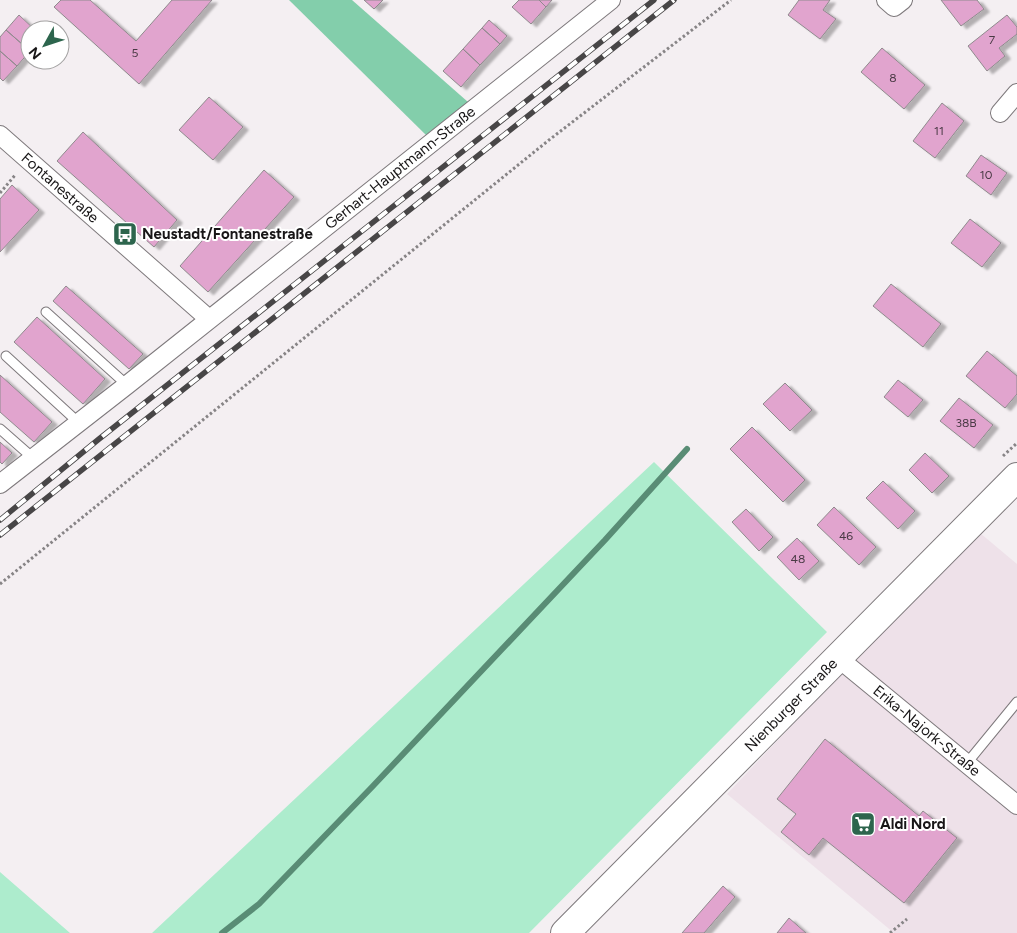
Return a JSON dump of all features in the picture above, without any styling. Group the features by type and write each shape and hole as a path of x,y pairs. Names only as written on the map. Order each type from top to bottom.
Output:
{"main road":[{"name":"Nienburger Straße","path":"565,933 1017,477"}],"street":[{"name":"Gerhart-Hauptmann-Straße","path":"0,484 611,0"},
{"path":"886,0 894,8 903,0"},
{"path":"1000,113 1017,93"},
{"name":"Fontanestraße","path":"0,135 209,319"},
{"name":"Erika-Najork-Straße","path":"837,657 1017,804"}],"lane":[{"path":"46,312 127,385"},
{"path":"6,356 79,423"},
{"path":"0,429 33,458"},
{"path":"967,763 1017,702"}],"path":[{"path":"0,584 549,140 731,0"},
{"path":"0,193 28,161"},
{"path":"890,933 907,919"}],"shaded area":[{"path":"980,533 1017,564 1017,933 894,933 727,794 859,654"}],"green space":[{"path":"289,0 352,0 468,102 426,135"},
{"path":"654,462 827,632 529,933 152,933"},
{"path":"0,872 70,933 0,933"}],"building":[{"path":"61,0 90,0 136,41 172,0 212,0 139,84 54,7"},
{"path":"364,0 383,0 374,9"},
{"path":"519,0 539,0 546,7 531,24 512,7"},
{"path":"539,0 552,0 546,7"},
{"path":"799,0 830,0 823,10 836,19 820,39 788,15"},
{"path":"941,0 977,0 984,9 961,26"},
{"path":"19,15 24,20 20,20 20,42 6,30"},
{"path":"1007,15 1017,27 1017,34 999,48 1005,56 987,71 968,46"},
{"path":"489,20 507,36 500,44 482,28"},
{"path":"482,28 500,44 480,65 463,49"},
{"path":"6,30 20,42 20,63 17,66 0,51 0,37"},
{"path":"882,48 925,85 904,109 861,72"},
{"path":"463,49 480,65 461,87 443,71"},
{"path":"0,51 17,66 3,81 0,78"},
{"path":"209,97 243,127 213,160 179,130"},
{"path":"942,103 964,121 935,158 913,141"},
{"path":"83,132 177,220 154,247 57,161"},
{"path":"981,155 1007,173 991,195 966,176"},
{"path":"264,170 294,197 208,292 180,266"},
{"path":"12,185 39,210 0,252 0,199"},
{"path":"970,219 1001,243 982,267 951,243"},
{"path":"891,284 941,324 923,347 873,306"},
{"path":"66,286 143,354 129,369 53,301"},
{"path":"37,317 105,379 83,404 14,342"},
{"path":"987,351 1017,376 1017,394 1005,408 966,376"},
{"path":"0,375 52,422 34,442 0,412"},
{"path":"898,380 923,400 908,417 884,397"},
{"path":"785,383 812,410 790,431 763,404"},
{"path":"959,398 993,425 974,448 940,421"},
{"path":"752,427 805,480 783,502 730,449"},
{"path":"0,442 12,453 2,464 0,462"},
{"path":"925,453 949,476 932,493 909,470"},
{"path":"883,481 915,511 898,529 866,498"},
{"path":"834,507 876,547 859,565 817,525"},
{"path":"746,509 773,537 759,551 732,522"},
{"path":"797,538 819,561 799,580 777,557"},
{"name":"Aldi Nord","path":"825,739 919,816 923,811 957,838 904,903 823,838 809,855 781,832 796,814 777,799"},
{"path":"723,886 735,897 704,933 682,933"},
{"path":"789,918 806,933 777,933"}],"waterway":[{"path":"222,933 259,904 372,787 605,540 687,449"}],"railway":[{"path":"0,520 99,439 654,0"},
{"path":"0,535 674,0"}],"place":[{"name":"Neustadt/Fontanestraße","path":"125,234"},
{"name":"Aldi Nord","path":"863,824"}]}
